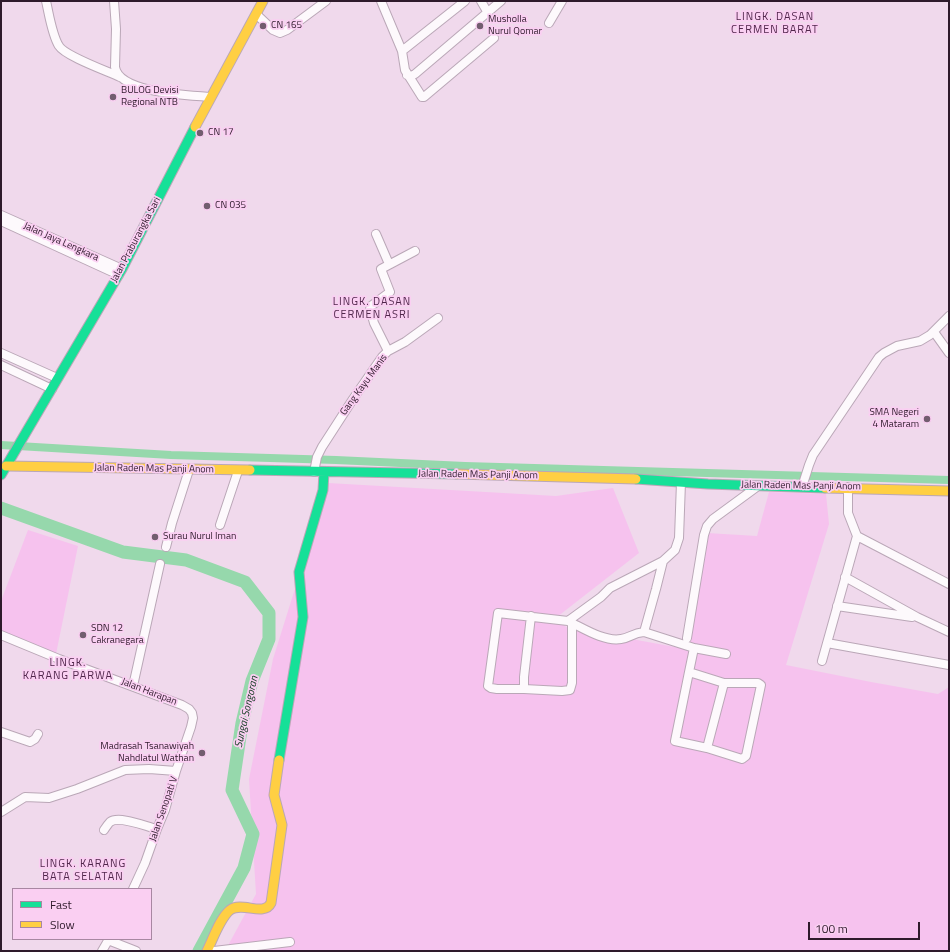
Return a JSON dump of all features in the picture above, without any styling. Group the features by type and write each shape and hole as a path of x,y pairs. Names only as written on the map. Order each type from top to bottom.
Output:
{"street":[{"path":"46,1 56,41 60,49 74,57 147,90 210,97"},
{"path":"114,1 116,28 115,67 120,77"},
{"name":"Jalan Praburangka Sari","path":"1,475 120,272 210,97 263,1"},
{"path":"256,14 273,30 280,33 287,30 326,1"},
{"path":"381,1 402,51 404,68 421,96 424,97 494,38"},
{"path":"402,51 465,1"},
{"path":"481,1 488,13"},
{"path":"408,75 411,76 415,74 502,1"},
{"path":"549,23 562,1"},
{"name":"Jalan Jaya Lengkara","path":"1,215 120,272"},
{"name":"Jalan Jaya Lengkara","path":"1,221 120,272"},
{"path":"376,234 389,264"},
{"path":"388,351 374,323 370,309 371,306 390,292 389,286 381,270 415,250"},
{"path":"803,484 809,464 819,446 879,357 897,346 920,341 934,332 949,316"},
{"name":"Gang Kayu Manis","path":"315,464 322,447 353,398 382,357 388,351 405,342 438,318"},
{"path":"934,332 949,353"},
{"path":"1,354 57,378"},
{"path":"1,365 52,389"},
{"name":"Jalan Raden Mas Panji Anom","path":"6,466 238,471 315,464 324,472 642,479 681,482 758,485 803,484 949,491"},
{"path":"166,547 189,470"},
{"path":"220,525 238,471"},
{"path":"207,951 229,910 234,908 265,908 271,903 282,825 282,821 274,801 274,790 303,617 299,572 323,490 324,472"},
{"path":"570,622 610,588 663,561 675,550 678,545 681,482"},
{"path":"687,638 704,534 707,526 716,517 758,485"},
{"path":"822,661 857,536 848,513 848,487"},
{"path":"857,536 949,584"},
{"path":"644,632 663,561"},
{"path":"133,686 160,564"},
{"path":"845,577 917,618 949,632"},
{"path":"837,606 917,618"},
{"path":"570,622 571,688 567,691 524,688 491,688 488,686 497,613 570,622 592,633 615,640 622,639 637,632 644,632 694,648 726,654"},
{"path":"524,688 531,616"},
{"name":"Jalan Harapan","path":"1,635 58,659 133,686 187,708 191,711 191,727"},
{"path":"827,643 949,665"},
{"path":"689,672 724,683 758,683 761,685 746,756 742,759 707,748 675,741 689,672 694,648"},
{"path":"707,748 724,683"},
{"name":"Jalan Senopati V","path":"133,888 145,863 165,810 191,727"},
{"path":"1,732 30,742 36,739 38,734"},
{"path":"1,812 25,797 49,798 97,782 125,770 149,769 176,771"},
{"path":"104,830 109,823 115,820 126,821 157,829"},
{"path":"102,951 108,940"},
{"path":"111,940 136,951"},
{"path":"214,951 290,942"}],"shaded area":[{"path":"328,483 556,496 613,488 639,553 557,617 566,627 686,649 687,608 707,533 757,536 769,492 826,494 829,524 786,665 938,694 949,687 949,951 225,951 256,894 249,779 273,659"},
{"path":"28,530 78,546 56,654 1,632 1,601"}],"waterway":[{"path":"1,445 171,455 465,466 949,480"},
{"name":"Sungai Songoran","path":"1,508 123,552 186,560 245,582 269,613 269,639 252,681 242,723 232,790 253,834 244,868 199,951"}],"traffic: fast":[{"path":"1,475 122,269 195,127"},
{"path":"250,470 456,474"},
{"path":"279,760 303,617 299,572 323,490 324,472"},
{"path":"636,479 708,484 825,488"}],"traffic: slow":[{"path":"195,127 263,1"},
{"path":"6,466 250,470"},
{"path":"456,474 636,479"},
{"path":"825,488 949,491"},
{"path":"207,951 220,923 230,910 240,907 263,909 268,907 271,903 282,825 274,795 279,760"}],"place":[{"name":"CN 165","path":"263,26"},
{"name":"Musholla Nurul Qomar","path":"480,26"},
{"name":"BULOG Devisi Regional NTB","path":"113,97"},
{"name":"CN 17","path":"200,133"},
{"name":"CN 035","path":"207,206"},
{"name":"SMA Negeri 4 Mataram","path":"927,419"},
{"name":"Surau Nurul Iman","path":"155,537"},
{"name":"SDN 12 Cakranegara","path":"83,635"},
{"name":"Madrasah Tsanawiyah Nahdlatul Wathan","path":"202,753"}],"district":[{"name":"LINGK. DASAN CERMEN BARAT","path":"775,23"},
{"name":"LINGK. DASAN CERMEN ASRI","path":"372,308"},
{"name":"LINGK. KARANG PARWA","path":"68,669"},
{"name":"LINGK. KARANG BATA SELATAN","path":"83,870"}]}
